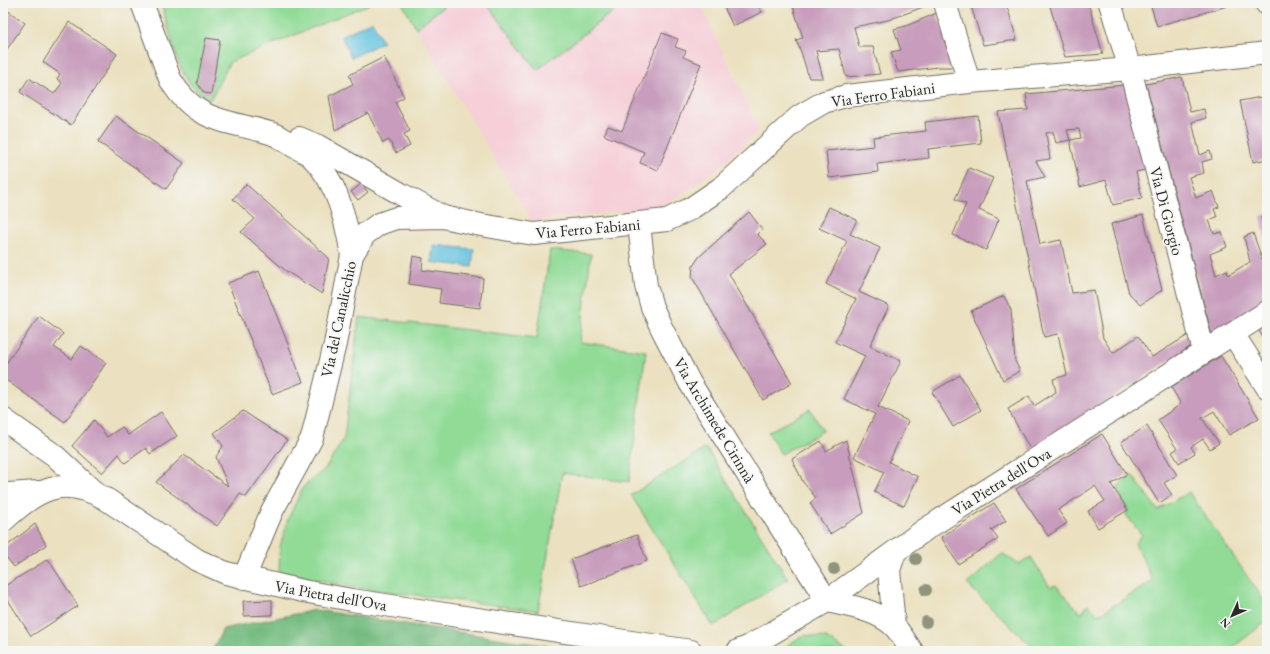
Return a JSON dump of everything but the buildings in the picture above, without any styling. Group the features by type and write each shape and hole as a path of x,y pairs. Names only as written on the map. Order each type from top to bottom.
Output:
{"main road":[{"name":"Via del Canalicchio","path":"142,3 170,79 183,98 203,114 214,119 272,133 311,156 329,181 340,202 352,255 335,344 312,438 272,511 244,578"},
{"path":"945,3 969,82"},
{"name":"Via Di Giorgio","path":"1110,3 1130,69 1204,352"},
{"name":"Via Ferro Fabiani","path":"444,217 534,234 667,220 690,209 721,188 800,116 824,102 846,96 969,82 1130,69 1267,53"},
{"path":"272,133 299,137 318,146 444,217"},
{"path":"352,255 365,234 379,224 396,218 444,217"},
{"name":"Via Archimede Cirinnà","path":"639,224 646,286 652,307 662,329 690,383 827,601"},
{"name":"Via Pietra dell'Ova","path":"738,651 748,647 827,601 926,529 1267,312"},
{"path":"1233,334 1267,387"},
{"path":"3,419 54,455 94,492"},
{"name":"Via Pietra dell'Ova","path":"3,521 22,504 42,491 61,486 77,487 94,492 106,499 197,560 226,573 244,578 352,600 691,651"},
{"path":"3,497 8,494 42,491"},
{"path":"894,626 889,570 896,552"},
{"path":"827,601 862,609 880,616 894,626 912,651"}],"shaded area":[{"path":"448,3 700,3 759,130 717,169 673,200 659,207 532,221 416,28"}],"green space":[{"path":"161,3 372,3 230,62 210,100 193,87 184,75 176,55"},
{"path":"402,3 448,3 416,28"},
{"path":"486,3 624,3 537,70"},
{"path":"550,250 591,254 580,342 646,351 629,482 562,473 538,611 346,586 279,571 280,547 288,519 303,487 326,468 344,438 359,317 537,338"},
{"path":"810,409 823,431 781,454 768,432"},
{"path":"706,448 788,579 713,626 631,495"},
{"path":"1132,475 1158,510 1189,492 1267,605 1267,621 1228,651 1037,651 967,584 1002,553 1018,564 1031,557 1050,587 1056,585 1081,614 1088,604 1098,615 1153,581 1135,543 1142,535 1126,515 1128,510 1117,487"},
{"path":"315,610 581,651 212,651 223,629"},
{"path":"804,635 826,638 847,651 778,651"}],"water":[{"path":"372,21 383,42 351,58 341,36"},
{"path":"433,245 474,249 472,267 431,262"}]}
